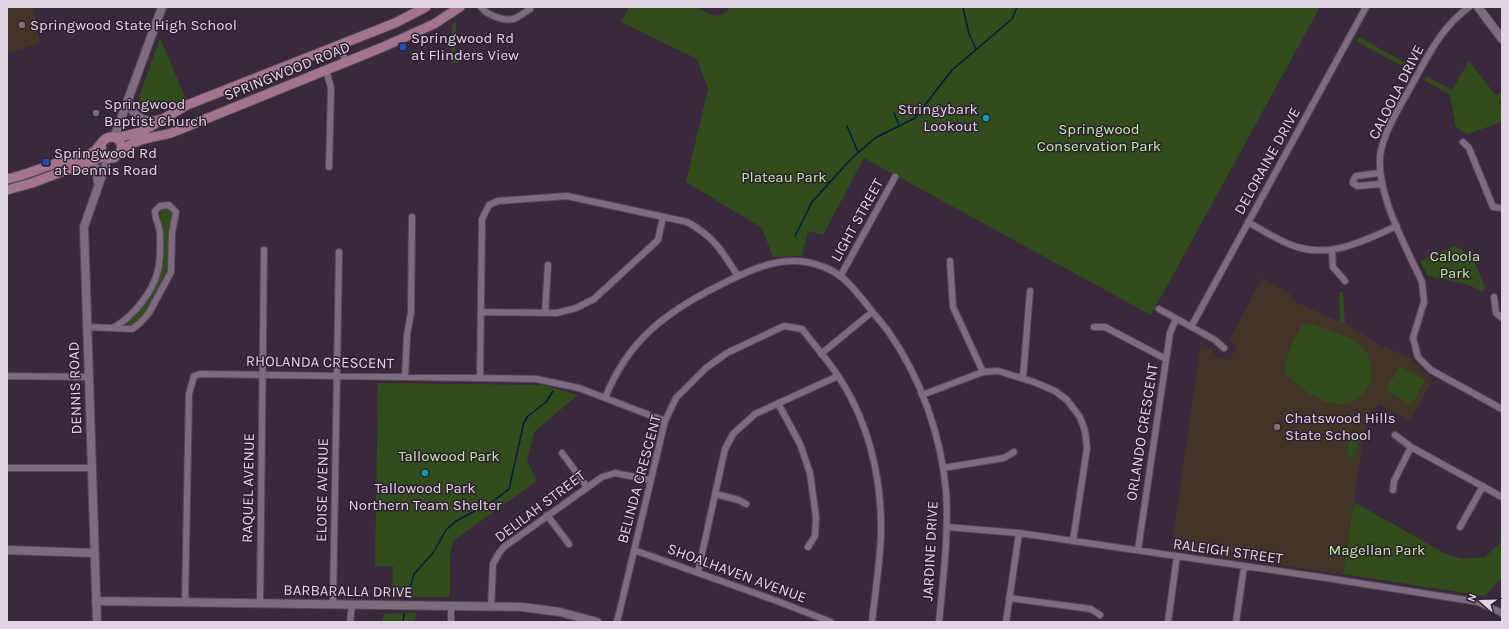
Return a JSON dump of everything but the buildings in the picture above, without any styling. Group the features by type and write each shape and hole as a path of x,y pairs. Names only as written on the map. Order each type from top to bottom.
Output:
{"main road":[{"name":"SPRINGWOOD ROAD","path":"115,138 141,132 187,104 395,23 426,7"},
{"name":"SPRINGWOOD ROAD","path":"121,151 137,141 171,133 346,62 434,24 460,7"},
{"path":"7,179 30,174 94,152 105,139 115,138 122,145 121,151 114,158 106,157 84,162 32,183 7,190"},
{"path":"101,144 101,150 106,157"}],"street":[{"path":"115,138 162,7"},
{"path":"481,7 484,12 500,18 514,19 530,9"},
{"name":"DELORAINE DRIVE","path":"1191,327 1366,7"},
{"name":"CALOOLA DRIVE","path":"1469,7 1452,21 1437,41 1391,124 1381,152 1380,173 1382,184 1397,226 1422,282 1424,292 1421,315 1413,338 1418,357 1431,370 1502,409"},
{"path":"1478,7 1502,39"},
{"path":"339,45 346,62"},
{"path":"326,70 331,88 329,167"},
{"path":"128,101 132,112 144,120 152,122 167,117"},
{"path":"1462,142 1469,148 1493,207 1502,208"},
{"name":"DENNIS ROAD","path":"97,622 84,226 106,157"},
{"path":"84,162 96,168 98,183"},
{"path":"1380,173 1356,176 1354,183 1357,186 1382,184"},
{"name":"LIGHT STREET","path":"841,275 895,177"},
{"path":"480,378 482,219 489,205 498,201 567,196 687,222 703,230 714,241 738,276"},
{"path":"87,327 124,329 136,327 149,313 171,272 172,233 176,212 169,205 160,206 155,211 160,234 159,265 155,279 134,311 125,321 113,328"},
{"path":"405,377 407,335 411,312 412,217"},
{"path":"481,312 557,313 576,308 594,299 658,240 663,217"},
{"path":"1248,222 1298,248 1332,251 1355,244 1397,226"},
{"name":"RAQUEL AVENUE","path":"260,603 264,250"},
{"path":"1332,251 1333,267 1345,281"},
{"name":"ELOISE AVENUE","path":"333,605 339,252"},
{"name":"JARDINE DRIVE","path":"606,398 622,364 643,336 656,324 687,301 738,276 772,264 795,261 823,267 841,275 854,287 888,331 913,374 935,432 943,468 946,491 947,527 939,622"},
{"path":"950,261 953,306 983,372"},
{"path":"545,313 548,265"},
{"path":"1023,378 1030,291"},
{"path":"1494,297 1496,313 1502,318"},
{"path":"1159,309 1215,340 1224,348"},
{"path":"821,354 872,312"},
{"name":"ORLANDO CRESCENT","path":"1138,550 1170,333 1176,319"},
{"name":"BELINDA CRESCENT","path":"618,622 665,421 676,398 706,368 727,353 784,326 802,329 838,376 858,412 869,441 877,473 881,534 872,622"},
{"path":"1094,327 1105,327 1166,359"},
{"path":"922,395 983,372 998,371 1023,378 1055,391 1067,400 1080,417 1085,431 1087,448 1073,541"},
{"name":"RHOLANDA CRESCENT","path":"185,602 191,384 194,376 200,374 263,374 550,380 606,398 665,421"},
{"path":"7,376 89,377"},
{"path":"698,572 725,449 733,434 755,414 838,376"},
{"path":"778,403 800,444 810,473 816,517 815,536 808,547"},
{"path":"1395,435 1411,447 1502,497"},
{"path":"1393,490 1394,481 1411,447"},
{"path":"943,468 1004,458 1014,452"},
{"path":"562,453 587,487"},
{"path":"7,468 92,468"},
{"name":"DELILAH STREET","path":"491,607 493,564 504,547 602,477 614,473 650,480"},
{"path":"1460,527 1483,486"},
{"path":"715,494 739,500 746,504"},
{"path":"547,515 569,544"},
{"name":"RALEIGH STREET","path":"947,527 1018,534 1138,550 1478,602 1502,613"},
{"path":"1006,622 1018,534"},
{"path":"7,550 94,553"},
{"name":"SHOALHAVEN AVENUE","path":"634,550 698,572 831,622"},
{"path":"1168,622 1177,556"},
{"path":"1236,622 1244,567"},
{"path":"1010,598 1091,609 1100,615"},
{"name":"BARBARALLA DRIVE","path":"96,601 451,606 542,609 575,615 597,622"},
{"path":"350,622 352,605"},
{"path":"451,606 451,622"}],"shaded area":[{"name":"Springwood State High School","path":"7,7 33,7 40,43 7,54"},
{"name":"Chatswood Hills State School","path":"1262,278 1289,293 1295,302 1345,324 1380,345 1411,358 1413,362 1433,379 1410,421 1380,404 1369,414 1366,421 1343,574 1171,550 1201,343 1212,350 1217,358 1230,360 1237,346 1230,339"}],"green space":[{"name":"Springwood Conservation Park","path":"629,7 696,7 714,16 723,14 731,7 1320,7 1151,315 864,158 823,235 808,231 802,256 773,257 762,228 686,182 708,89 697,59 621,22"},
{"path":"456,22 455,58 459,63 451,63 452,25"},
{"path":"1359,37 1413,67 1411,71 1356,41"},
{"path":"160,38 186,99 165,108 152,111 146,109 142,105 139,97"},
{"path":"1469,61 1496,96 1502,91 1502,98 1499,100 1502,110 1502,122 1467,134 1456,127 1450,95 1424,80 1426,76 1452,90"},
{"path":"167,207 173,210 169,233 170,256 168,274 161,290 147,312 136,324 124,326 144,302 158,276 162,227 160,216 161,211"},
{"name":"Caloola Park","path":"1455,246 1472,256 1485,287 1482,292 1469,285 1428,276 1420,261"},
{"path":"1339,292 1343,292 1345,324 1340,322"},
{"path":"1314,324 1341,334 1356,342 1365,350 1370,360 1372,371 1370,382 1365,392 1348,404 1336,404 1321,400 1296,383 1285,373 1288,353 1296,336 1303,325"},
{"path":"1399,366 1425,380 1418,392 1393,378"},
{"path":"1392,378 1418,393 1411,405 1386,390"},
{"name":"Tallowood Park","path":"378,383 543,385 578,395 534,432 527,461 537,481 453,541 450,555 450,597 392,597 393,566 375,566"},
{"path":"1350,433 1357,433 1359,435 1355,458 1347,455"},
{"name":"Magellan Park","path":"1354,502 1444,553 1462,559 1485,557 1502,541 1502,577 1485,596 1343,574"},
{"path":"416,613 415,622 382,622 384,614"}],"waterway":[{"path":"963,7 969,34 976,49"},
{"path":"795,236 812,202 851,159 875,138 915,118 952,70 1012,19 1017,7"},
{"path":"894,113 899,125"},
{"path":"847,126 858,152"},
{"path":"407,598 414,574 433,553 446,530 456,521 492,502 509,489 524,422 528,416 546,402 553,391"},
{"path":"403,622 404,614"}],"place":[{"name":"Springwood State High School","path":"22,25"},
{"name":"Springwood Rd at Flinders View","path":"403,47"},
{"name":"Springwood Baptist Church","path":"96,113"},
{"name":"Stringybark Lookout","path":"986,118"},
{"name":"Springwood Rd at Dennis Road","path":"46,162"},
{"name":"Chatswood Hills State School","path":"1277,427"},
{"name":"Tallowood Park Northern Team Shelter","path":"425,473"}],"park label":[{"name":"Plateau Park","path":"784,177"}]}
